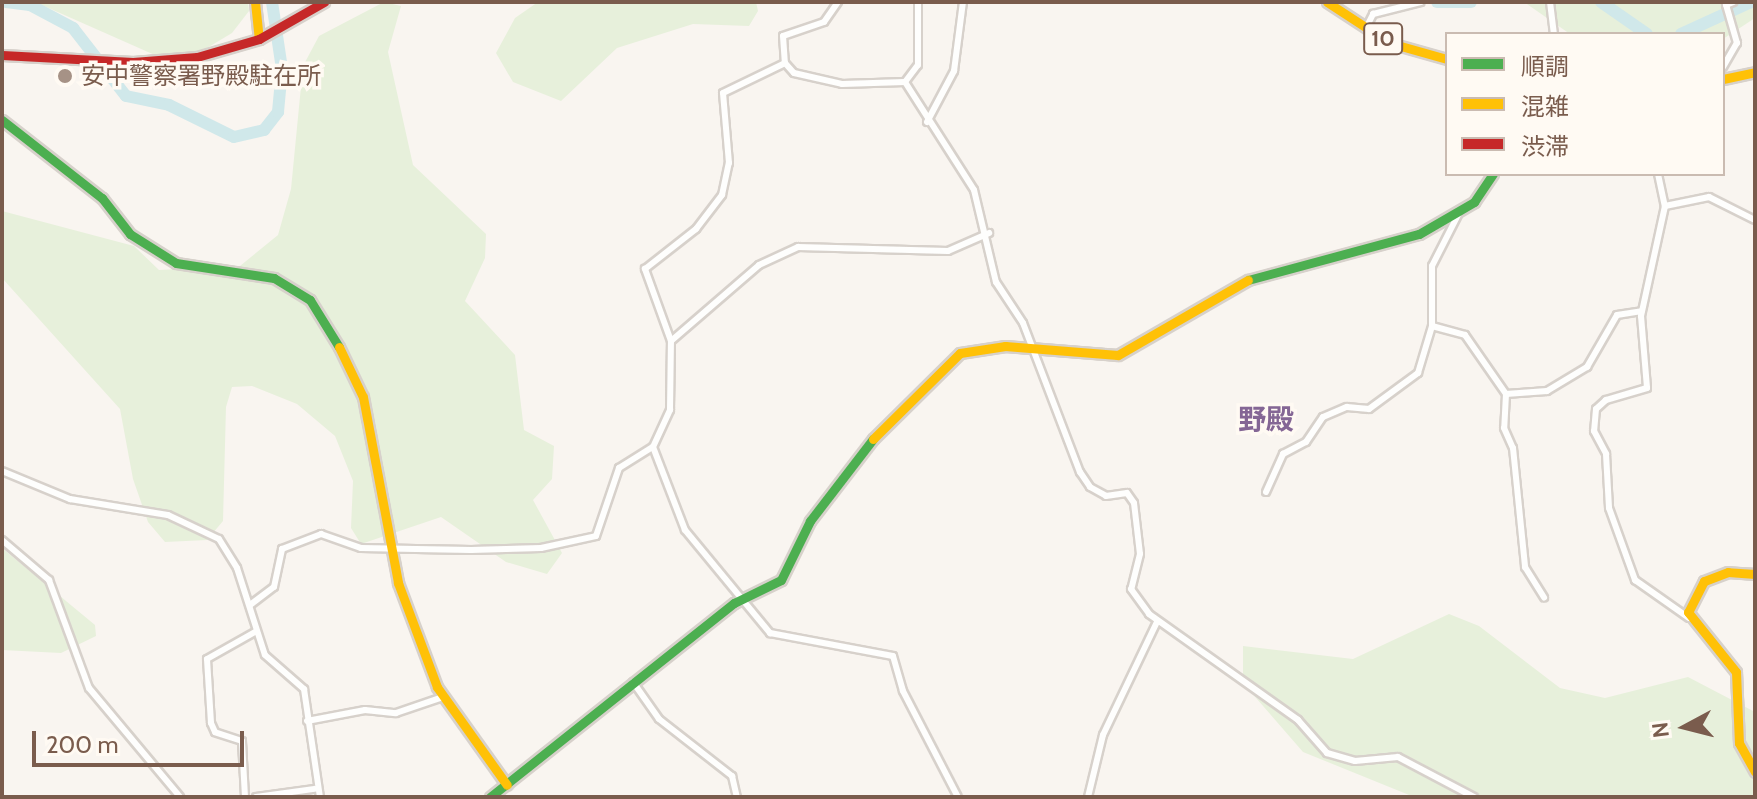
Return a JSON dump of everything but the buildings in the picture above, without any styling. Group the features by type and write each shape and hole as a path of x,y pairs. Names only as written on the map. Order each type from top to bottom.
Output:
{"street":[{"path":"255,2 261,37"},
{"path":"2,55 110,62 197,57 291,25 324,2"},
{"path":"785,63 787,31 824,22 838,2"},
{"path":"905,82 918,65 918,2"},
{"path":"927,122 954,71 963,2"},
{"name":"10","path":"1327,2 1366,28 1445,58"},
{"path":"1366,28 1373,14 1421,2"},
{"path":"1550,2 1554,32"},
{"path":"1725,64 1737,43 1727,9 1733,2"},
{"path":"785,63 803,77 842,84 905,82"},
{"path":"250,605 274,587 282,549 302,538 325,534 352,547 389,548 586,542 604,526 619,468 653,447 670,410 671,341 645,269 696,229 722,195 729,163 723,93 785,63"},
{"path":"1725,79 1755,72"},
{"path":"905,82 927,122 974,190 989,233 996,282 1017,308 1080,472 1090,487 1106,496 1127,493 1134,503 1140,554 1131,589 1157,622 1289,713 1327,753 1355,761 1398,757 1474,797"},
{"path":"2,120 102,198 130,234 176,263 274,278 310,300 354,371 389,548 443,697 507,785"},
{"path":"1266,492 1283,454 1306,442 1323,417 1347,407 1369,409 1418,373 1432,326 1432,266 1459,213 1491,176"},
{"path":"1658,176 1665,206 1642,311 1647,388 1606,400 1596,409 1594,431 1606,454 1609,508 1635,580 1689,618 1736,672 1739,743 1755,772"},
{"path":"1665,206 1709,197 1755,220"},
{"path":"490,797 742,598 781,580 810,521 914,385 960,353 1031,349 1118,355 1263,272 1383,248 1459,213"},
{"path":"671,341 719,295 789,250 948,251 989,233"},
{"path":"1506,394 1547,391 1587,367 1608,342 1617,315 1642,311"},
{"path":"1432,326 1465,335 1506,394 1504,428 1513,448 1525,567 1544,598"},
{"path":"653,447 673,510 770,633 893,656 903,691 958,797"},
{"path":"2,471 70,499 200,526 229,552 250,605 255,632 271,663 302,685 314,789 320,797"},
{"path":"2,540 49,580 89,688 180,797"},
{"path":"1689,618 1689,602 1704,581 1728,572 1755,574"},
{"path":"1088,797 1103,735 1157,622"},
{"path":"245,797 242,741 215,732 211,723 207,659 255,632"},
{"path":"633,682 659,719 732,776 737,797"},
{"path":"307,721 365,710 396,713 443,697"},
{"path":"256,797 314,789"}],"green space":[{"path":"35,2 248,2 249,11 232,33 197,54 157,56"},
{"path":"384,2 401,6 388,52 413,165 486,234 485,258 465,301 515,355 524,430 554,446 552,479 533,500 562,553 547,574 506,562 441,517 361,544 351,528 353,481 335,436 297,404 252,386 232,387 226,407 223,521 207,540 165,542 148,522 133,479 120,409 2,278 2,211 134,246 159,270 240,266 278,235 291,189 303,66 319,36"},
{"path":"538,2 756,2 758,11 749,26 693,24 617,48 561,101 513,82 496,53 515,18"},
{"path":"1524,2 1755,2 1755,18 1725,38 1725,32 1567,32"},
{"path":"2,548 95,625 96,636 61,653 2,650"},
{"path":"1449,614 1479,626 1560,688 1605,698 1688,677 1755,712 1755,797 1414,797 1303,752 1243,683 1243,646 1353,659"}],"waterway":[{"path":"6,2 30,5 73,28 126,96 169,105 234,137 264,130 278,112 282,69 272,2"},
{"path":"1437,2 1471,2"},
{"path":"1601,2 1644,32"},
{"path":"1685,32 1751,2"}],"traffic: fast":[{"path":"2,120 102,198 130,234 176,263 274,278 310,300 339,347"},
{"path":"1248,280 1419,234 1474,202 1492,176"},
{"path":"490,797 734,603 781,580 810,521 873,439"}],"traffic: slow":[{"path":"255,2 259,39"},
{"path":"1327,2 1390,43 1445,58"},
{"path":"1725,79 1755,72"},
{"path":"873,439 960,353 1005,346 1118,355 1248,280"},
{"path":"339,347 363,397 398,583 437,687 507,785"},
{"path":"1755,574 1728,572 1704,581 1688,612 1736,672 1739,743 1755,772"}],"traffic: jam":[{"path":"2,55 133,62 197,57 259,39 324,2"}],"place":[{"name":"安中警察署野殿駐在所","path":"65,76"}],"district":[{"name":"野殿","path":"1266,419"}]}
